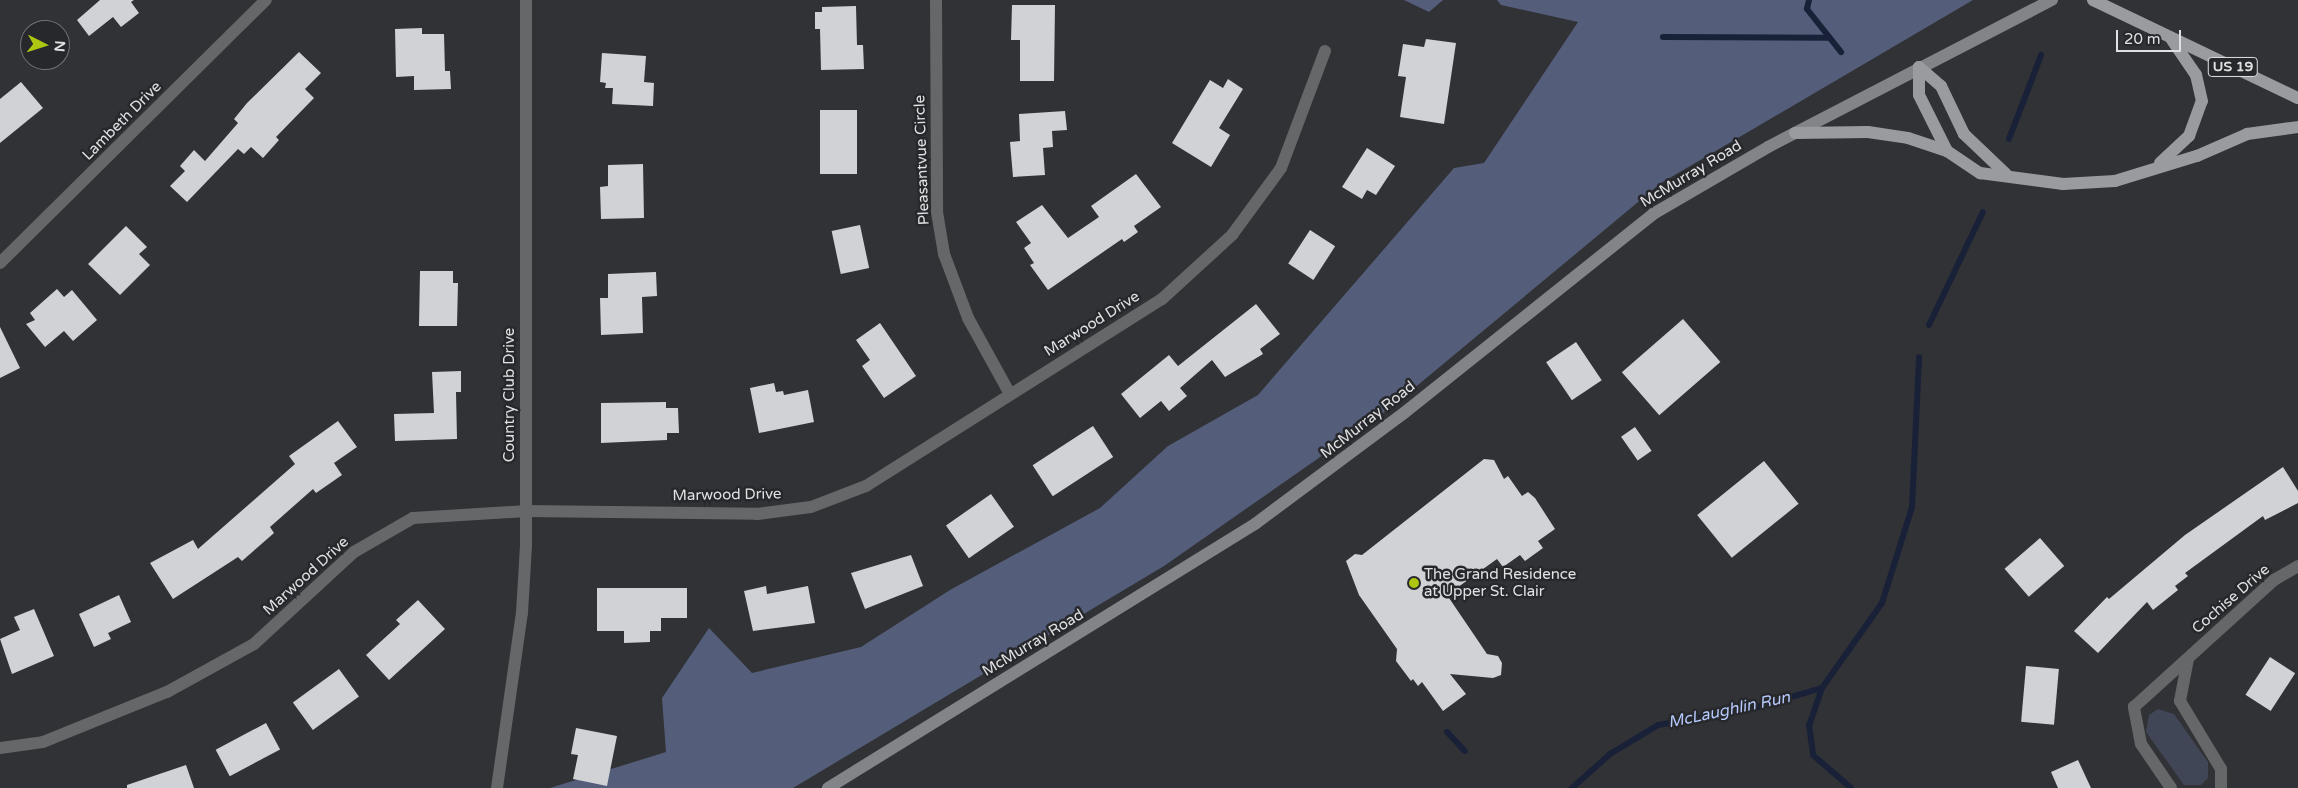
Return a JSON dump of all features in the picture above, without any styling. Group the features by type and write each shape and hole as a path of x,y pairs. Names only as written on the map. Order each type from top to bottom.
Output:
{"main road":[{"name":"McMurray Road","path":"828,788 1255,524 1404,413 1628,233 1704,184 1794,133 2052,0"},
{"name":"US 19","path":"2093,0 2298,98"},
{"path":"2159,164 2189,136 2202,101 2196,75 2168,36"},
{"path":"1919,67 1919,95 1947,151"},
{"path":"1919,67 1941,86 1964,134 2006,174"},
{"path":"1794,133 1868,132 1908,138 1947,151 1980,173 2006,174 2036,182 2089,184 2115,181 2159,164 2197,156 2247,134 2298,127"}],"street":[{"name":"Lambeth Drive","path":"0,263 266,0"},
{"name":"Country Club Drive","path":"497,788 522,613 526,511 526,0"},
{"name":"Pleasantvue Circle","path":"936,0 937,212 944,254 968,318 1010,394"},
{"name":"Marwood Drive","path":"0,748 43,742 167,692 254,644 354,552 413,518 526,511 757,514 811,507 866,486 1162,300 1232,235 1281,168 1326,51"},
{"name":"Cochise Drive","path":"2171,788 2160,778 2141,744 2134,707 2274,580 2298,566"},
{"path":"2188,659 2180,701 2221,769 2221,788"}],"shaded area":[{"path":"1404,0 1443,0 1429,12"},
{"path":"1497,0 1973,0 1661,183 1389,409 1164,566 793,788 550,788 666,752 662,698 709,628 752,673 861,647 950,590 1100,508 1168,446 1258,395 1454,168 1484,163 1578,22 1501,5"},
{"path":"2158,709 2174,714 2208,762 2208,778 2201,785 2184,785 2146,732 2149,715"}],"building":[{"path":"100,0 134,0 131,2 139,13 121,27 113,17 89,36 77,20"},
{"path":"1012,5 1055,5 1054,81 1020,81 1020,40 1011,40"},
{"path":"856,6 857,45 863,45 864,69 821,70 820,29 815,29 815,12 822,12 822,7"},
{"path":"422,28 422,34 444,34 445,71 450,71 451,89 414,90 414,76 396,77 395,29"},
{"path":"1426,39 1456,43 1444,124 1400,117 1406,77 1398,76 1403,44 1424,47"},
{"path":"299,52 321,73 305,89 314,98 276,137 279,140 263,158 251,147 244,154 238,149 187,202 170,186 185,171 180,166 194,150 205,161 238,123 234,119 247,103"},
{"path":"602,53 646,56 644,82 654,83 653,106 612,104 613,88 605,88 606,83 600,82"},
{"path":"1228,79 1243,89 1219,128 1230,135 1211,167 1172,143 1210,80 1223,88"},
{"path":"21,82 43,108 0,143 0,99"},
{"path":"820,110 857,110 857,174 820,174"},
{"path":"1065,111 1067,130 1052,131 1053,147 1043,148 1045,175 1013,177 1010,142 1020,141 1019,114"},
{"path":"1367,148 1395,166 1376,195 1367,190 1362,199 1342,187"},
{"path":"643,164 644,218 601,219 600,187 608,186 608,165"},
{"path":"1136,174 1161,207 1134,226 1138,232 1124,242 1122,239 1048,290 1030,265 1034,263 1024,248 1031,243 1016,222 1042,205 1068,238 1099,217 1091,206"},
{"path":"860,225 869,268 841,274 832,231"},
{"path":"126,226 147,247 139,254 150,265 120,295 88,264"},
{"path":"1310,230 1335,246 1313,280 1288,264"},
{"path":"420,271 453,271 453,283 458,283 457,326 419,326"},
{"path":"656,272 657,296 642,297 643,333 601,335 600,298 608,298 608,274"},
{"path":"57,289 64,297 72,290 97,320 73,341 64,331 45,347 26,324 35,320 30,313"},
{"path":"1256,304 1280,334 1260,349 1263,354 1225,377 1212,360 1180,388 1187,396 1169,411 1161,401 1140,418 1121,394 1169,355 1178,366"},
{"path":"1683,319 1720,362 1659,415 1622,372"},
{"path":"880,323 916,376 884,398 862,366 870,360 856,340"},
{"path":"0,327 20,368 0,378"},
{"path":"1576,342 1602,380 1572,400 1546,362"},
{"path":"461,371 461,392 456,392 457,439 395,441 394,414 434,413 432,372"},
{"path":"774,383 776,392 783,391 784,395 808,390 814,422 759,433 750,388"},
{"path":"666,402 666,408 678,408 679,433 667,433 667,440 601,443 601,403"},
{"path":"338,421 357,447 334,463 342,475 316,493 313,489 270,527 274,533 242,561 238,557 173,599 150,563 193,540 198,549 295,464 289,456"},
{"path":"1093,426 1113,457 1053,496 1033,465"},
{"path":"1635,427 1652,451 1638,461 1621,437"},
{"name":"The Grand Residence at Upper St. Clair","path":"1484,459 1494,460 1504,479 1508,476 1522,496 1528,492 1535,498 1555,529 1538,541 1543,548 1525,561 1520,555 1503,567 1497,559 1447,595 1487,654 1498,656 1502,663 1501,675 1493,678 1450,674 1466,694 1443,711 1422,682 1418,686 1413,679 1411,681 1396,661 1397,649 1359,595 1346,561 1355,554 1362,555"},
{"path":"1764,461 1799,504 1732,558 1697,515"},
{"path":"2283,467 2298,491 2298,503 2265,520 2263,516 2185,573 2188,576 2175,586 2178,590 2153,610 2147,602 2098,653 2074,631 2107,597 2109,599 2185,535"},
{"path":"991,494 1014,527 969,558 946,526"},
{"path":"2040,538 2064,566 2029,597 2005,569"},
{"path":"911,555 923,586 865,609 851,573"},
{"path":"766,586 767,594 808,586 815,623 753,631 744,591"},
{"path":"597,588 687,588 687,618 661,618 661,631 650,631 650,642 624,643 624,631 597,631"},
{"path":"119,595 131,622 108,633 111,639 94,647 79,614"},
{"path":"418,600 445,629 389,680 366,655 400,624 396,620"},
{"path":"34,609 54,656 12,674 0,639 20,630 14,617"},
{"path":"2270,657 2295,673 2271,711 2245,695"},
{"path":"2026,666 2059,669 2054,725 2021,722"},
{"path":"339,669 359,697 313,730 293,703"},
{"path":"266,723 280,749 230,776 216,750"},
{"path":"576,728 617,736 607,786 573,779 578,755 571,754"},
{"path":"2078,760 2091,788 2058,788 2051,772"},
{"path":"186,765 194,788 127,788 127,785"}],"waterway":[{"path":"1809,0 1807,9 1841,52"},
{"path":"1663,37 1829,38"},
{"name":"McLaughlin Run","path":"2009,139 2041,55"},
{"name":"McLaughlin Run","path":"1929,325 1983,212"},
{"name":"McLaughlin Run","path":"1572,788 1610,754 1658,725 1754,708 1822,688 1882,603 1912,507 1919,357"},
{"path":"1822,688 1809,725 1813,755 1851,788"},
{"path":"1447,732 1465,751"}],"place":[{"name":"The Grand Residence at Upper St. Clair","path":"1414,583"}]}
